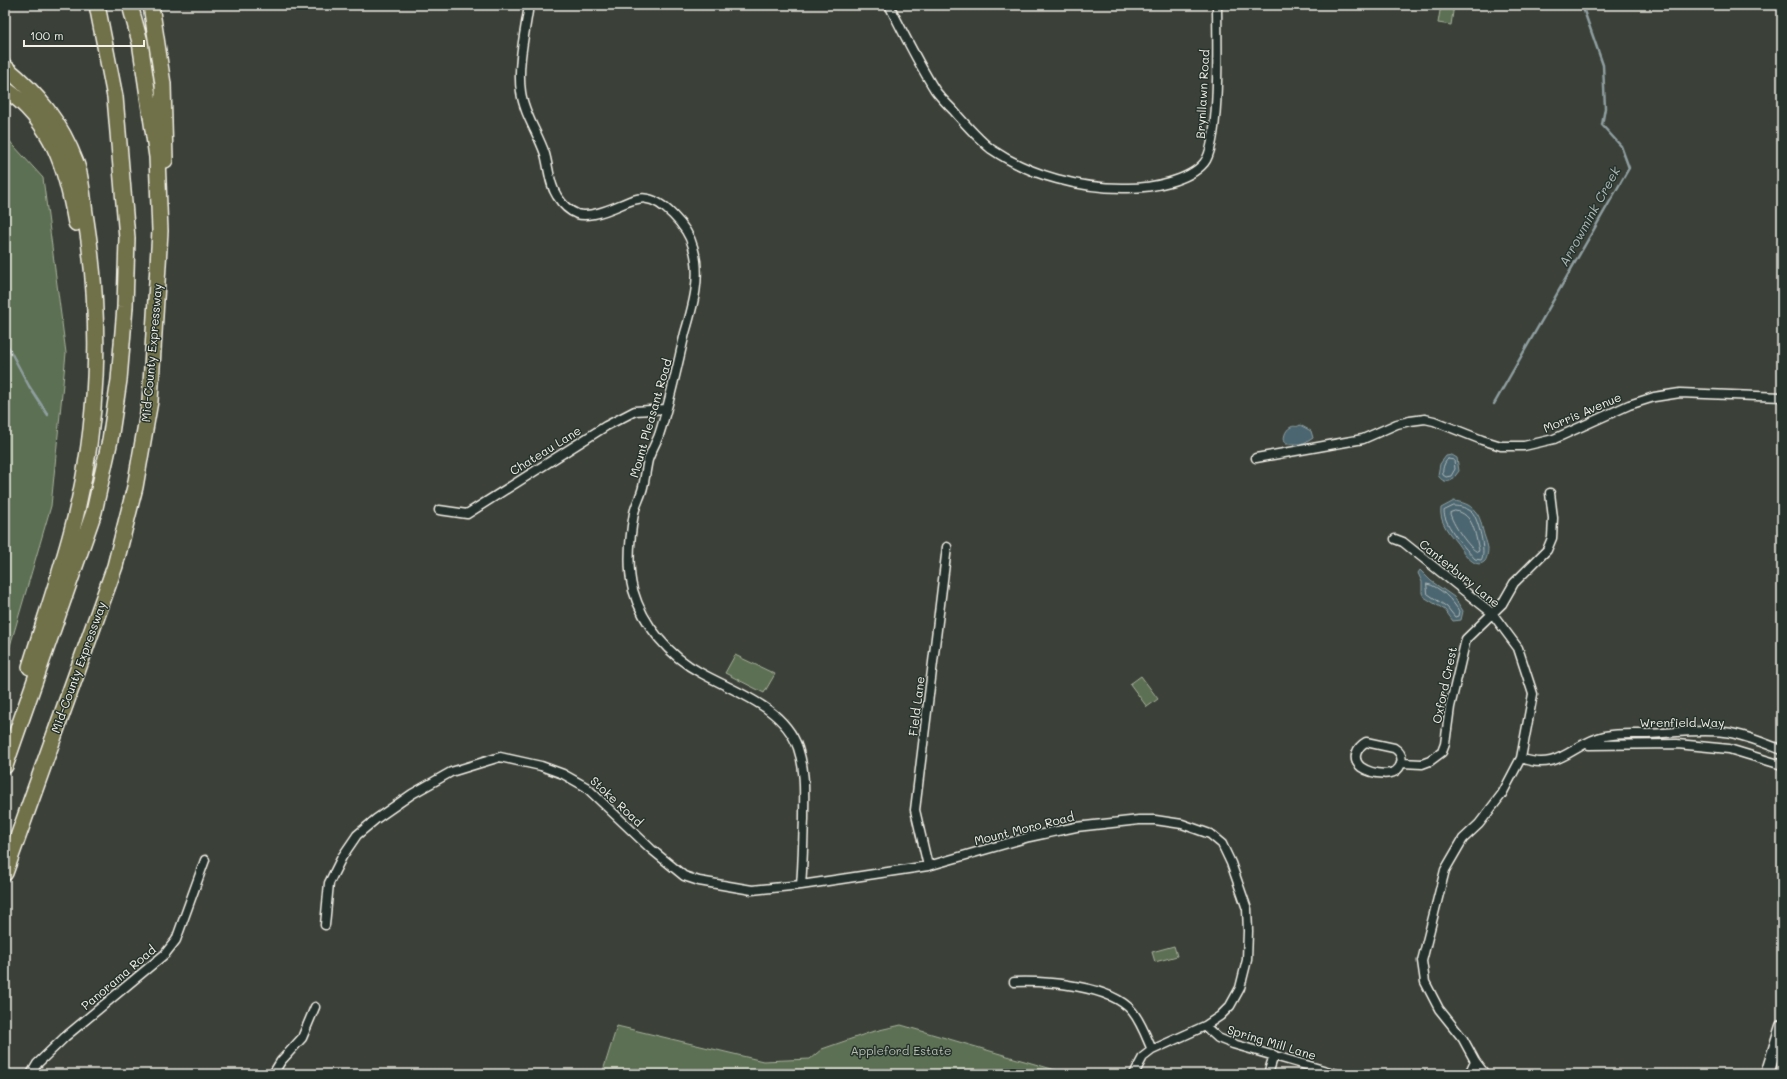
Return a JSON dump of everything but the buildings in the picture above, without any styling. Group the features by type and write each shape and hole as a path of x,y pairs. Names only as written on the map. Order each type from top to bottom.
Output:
{"highway":[{"path":"5,766 94,512 110,440 119,380 125,307 127,238 115,97 97,5"},
{"name":"Mid-County Expressway","path":"5,873 115,566 135,487 150,401 160,231 157,157 140,42 130,5"},
{"path":"151,5 163,84 166,150 160,231"},
{"path":"5,67 37,98 60,128 77,165 89,242 95,311 95,380 89,447 72,530 5,752"},
{"path":"5,88 28,108 43,126 56,148 66,178 78,229 88,339 86,435 89,447"},
{"path":"5,97 36,127 52,149 66,178"}],"main road":[{"path":"1767,1074 1782,1026"}],"street":[{"name":"Mount Pleasant Road","path":"529,5 520,70 521,91 524,103 544,153 550,179 556,195 564,205 576,214 586,216 603,212 637,198 648,198 654,200 663,205 678,220 687,233 693,246 697,266 694,301 659,435 648,460 643,488 635,512 629,570 634,592 645,619 656,636 672,652 697,672 759,704 773,714 787,728 795,741 803,764 805,783 801,885"},
{"name":"Brynllawn Road","path":"889,5 936,91 975,135 990,148 1007,159 1058,180 1086,186 1118,189 1142,188 1166,183 1190,174 1204,163 1211,148 1217,84 1217,5"},
{"name":"Morris Avenue","path":"1256,458 1363,439 1410,420 1425,419 1434,421 1501,446 1524,446 1554,439 1629,405 1654,397 1680,393 1782,397"},
{"name":"Chateau Lane","path":"439,510 466,514 606,426 636,411 666,409"},
{"name":"Oxford Crest","path":"1402,763 1422,764 1430,761 1442,752 1445,744 1450,707 1466,639 1502,604 1514,583 1547,550 1552,538 1553,518 1550,493"},
{"name":"Canterbury Lane","path":"1395,538 1403,542 1492,613 1518,648 1533,694 1521,758 1502,794 1479,824 1464,839 1445,870 1422,960 1425,982 1439,1009 1463,1039 1475,1061 1485,1074"},
{"name":"Field Lane","path":"928,866 915,810 947,547"},
{"name":"Wrenfield Way","path":"1521,758 1540,764 1572,753 1582,745 1605,736 1668,732 1724,732 1782,750"},
{"path":"1366,742 1394,748 1400,754 1402,763 1397,771 1389,774 1366,769 1356,760 1356,751 1366,742"},
{"name":"Wrenfield Way","path":"1582,745 1677,744 1729,749 1782,766"},
{"name":"Stoke Road","path":"325,925 329,883 342,857 357,835 376,819 412,794 451,772 500,758 541,766 563,774 586,787 651,849 684,876 699,881 752,890 801,885"},
{"name":"Mount Moro Road","path":"801,885 928,866 1029,837 1076,827 1155,820 1182,824 1210,834 1222,844 1231,863 1247,909 1247,960 1240,988 1230,1006 1220,1016 1205,1026 1152,1050 1143,1057 1134,1074"},
{"name":"Panorama Road","path":"31,1074 37,1064 65,1037 165,954 176,940 205,860"},
{"path":"1014,982 1036,981 1054,983 1112,996 1132,1011 1142,1026 1152,1050"},
{"path":"273,1074 281,1061 302,1038 315,1007"},
{"name":"Spring Mill Lane","path":"1205,1026 1218,1038 1233,1044 1337,1074"},
{"path":"1268,1074 1274,1055"},
{"path":"1469,1074 1475,1061"}],"green space":[{"path":"1441,5 1454,5 1451,25 1438,23"},
{"path":"5,136 43,178 66,353 51,506 5,663"},
{"path":"735,655 775,674 764,693 725,673"},
{"path":"1141,676 1158,699 1147,707 1130,684"},
{"path":"1174,946 1177,956 1155,962 1152,952"},
{"name":"Appleford Estate","path":"901,1025 1069,1074 602,1074 617,1026 763,1061 810,1059 822,1049 871,1032"}],"water":[{"path":"1300,425 1311,431 1313,438 1304,444 1286,444 1284,437 1287,430 1291,427"},
{"path":"1452,455 1457,458 1459,471 1452,480 1444,481 1438,475 1440,464 1446,456"},
{"path":"1454,501 1468,505 1477,513 1479,517 1488,548 1486,560 1480,564 1472,561 1465,554 1443,523 1441,508"},
{"path":"1420,570 1431,581 1454,597 1463,611 1461,620 1453,621 1445,610 1424,597 1422,593 1422,582 1418,573"}],"waterway":[{"name":"Arrowmink Creek","path":"1494,404 1629,168 1621,146 1602,125 1605,108 1603,65 1582,5"},
{"path":"5,341 29,386 48,415"}]}
